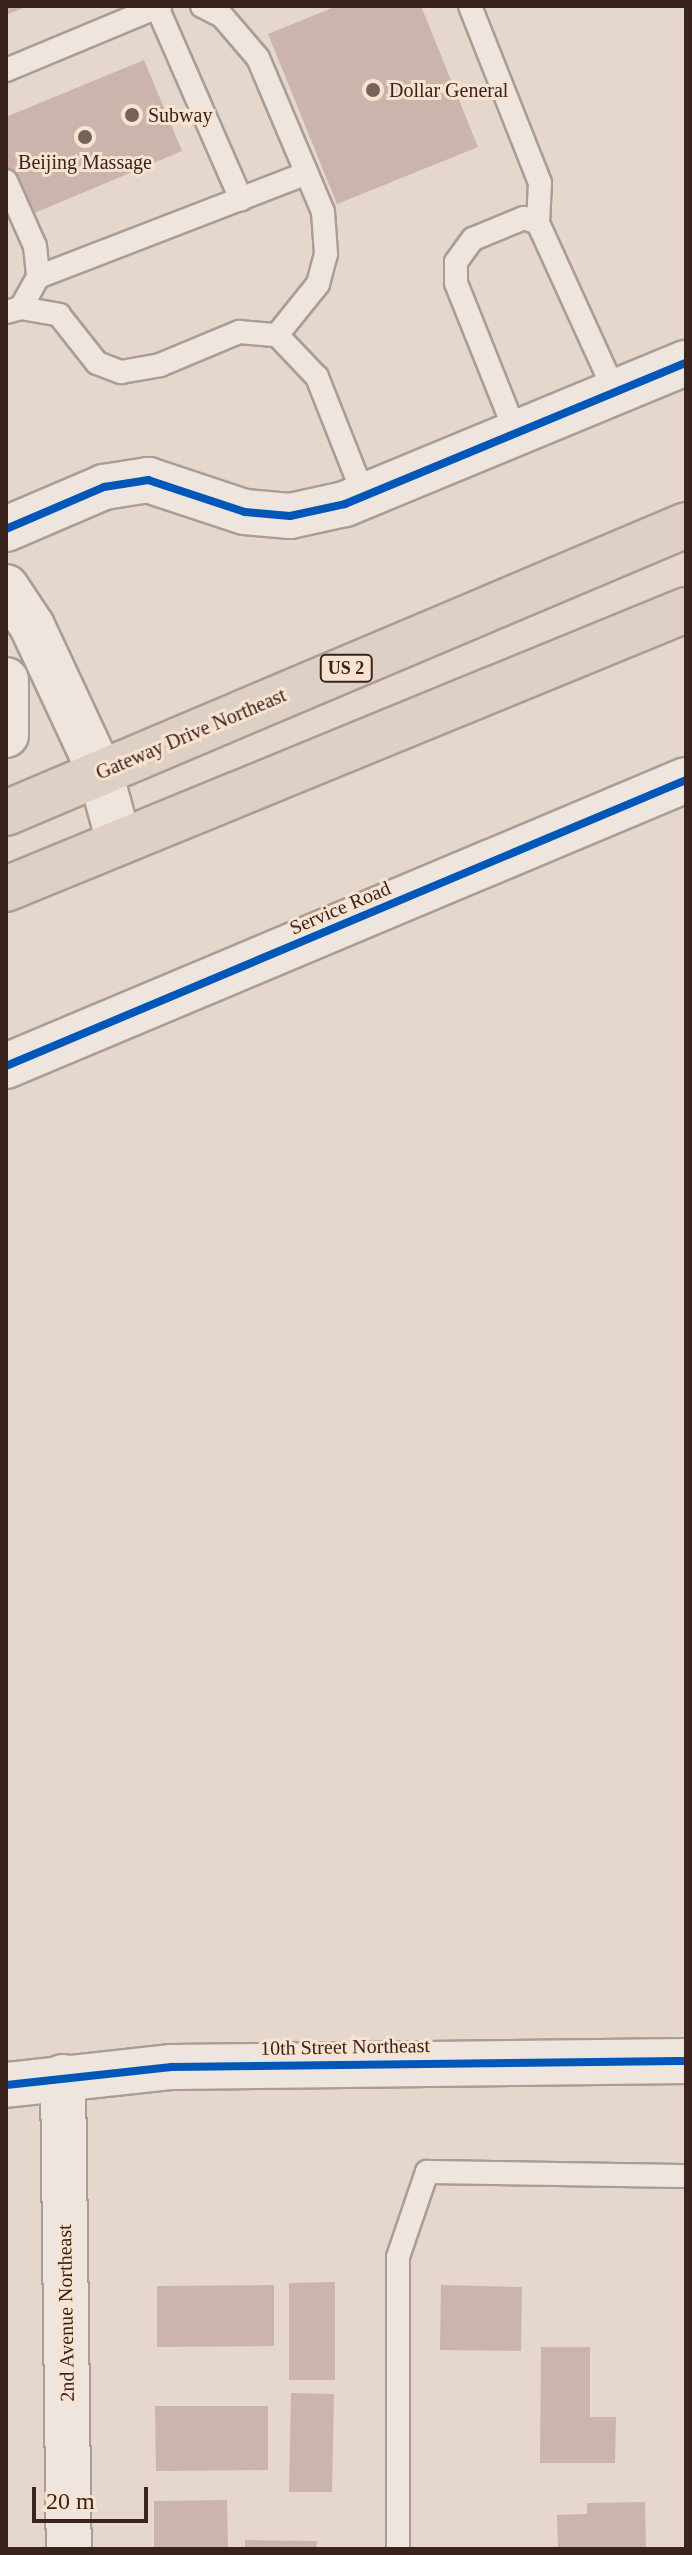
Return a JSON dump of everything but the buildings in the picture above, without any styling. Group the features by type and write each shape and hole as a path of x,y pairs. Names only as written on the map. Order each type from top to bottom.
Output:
{"highway":[{"name":"Gateway Drive Northeast","path":"6,813 686,525"},
{"path":"6,889 686,610"}],"street":[{"path":"6,529 104,487 148,480 245,512 290,516 364,496 686,363"},
{"path":"6,587 32,626 100,772 119,842"},
{"path":"6,680 6,735"},
{"name":"Service Road","path":"6,1066 686,780"},
{"name":"10th Street Northeast","path":"6,2085 63,2077 284,2063 686,2061"},
{"name":"2nd Avenue Northeast","path":"63,2077 69,2549"}],"lane":[{"path":"202,6 222,16 258,58 323,212 326,254 318,284 277,335"},
{"path":"470,6 540,183 538,223 615,392"},
{"path":"6,70 158,7 241,199"},
{"path":"13,310 38,277 307,173"},
{"path":"6,181 35,246 38,277"},
{"path":"516,433 456,283 456,262 473,239 524,218 538,223"},
{"path":"13,310 59,315 97,363 121,372 160,365 239,332 277,335 317,377 364,496"},
{"path":"398,2549 398,2257 427,2172 686,2176"}],"cycle path":[{"path":"6,529 104,487 148,480 245,512 290,516 345,504 686,363"},
{"path":"6,1066 686,780"},
{"path":"6,2085 172,2067 686,2061"}],"place":[{"name":"Dollar General","path":"373,90"},
{"name":"Subway","path":"132,115"},
{"name":"Beijing Massage","path":"85,137"}]}
